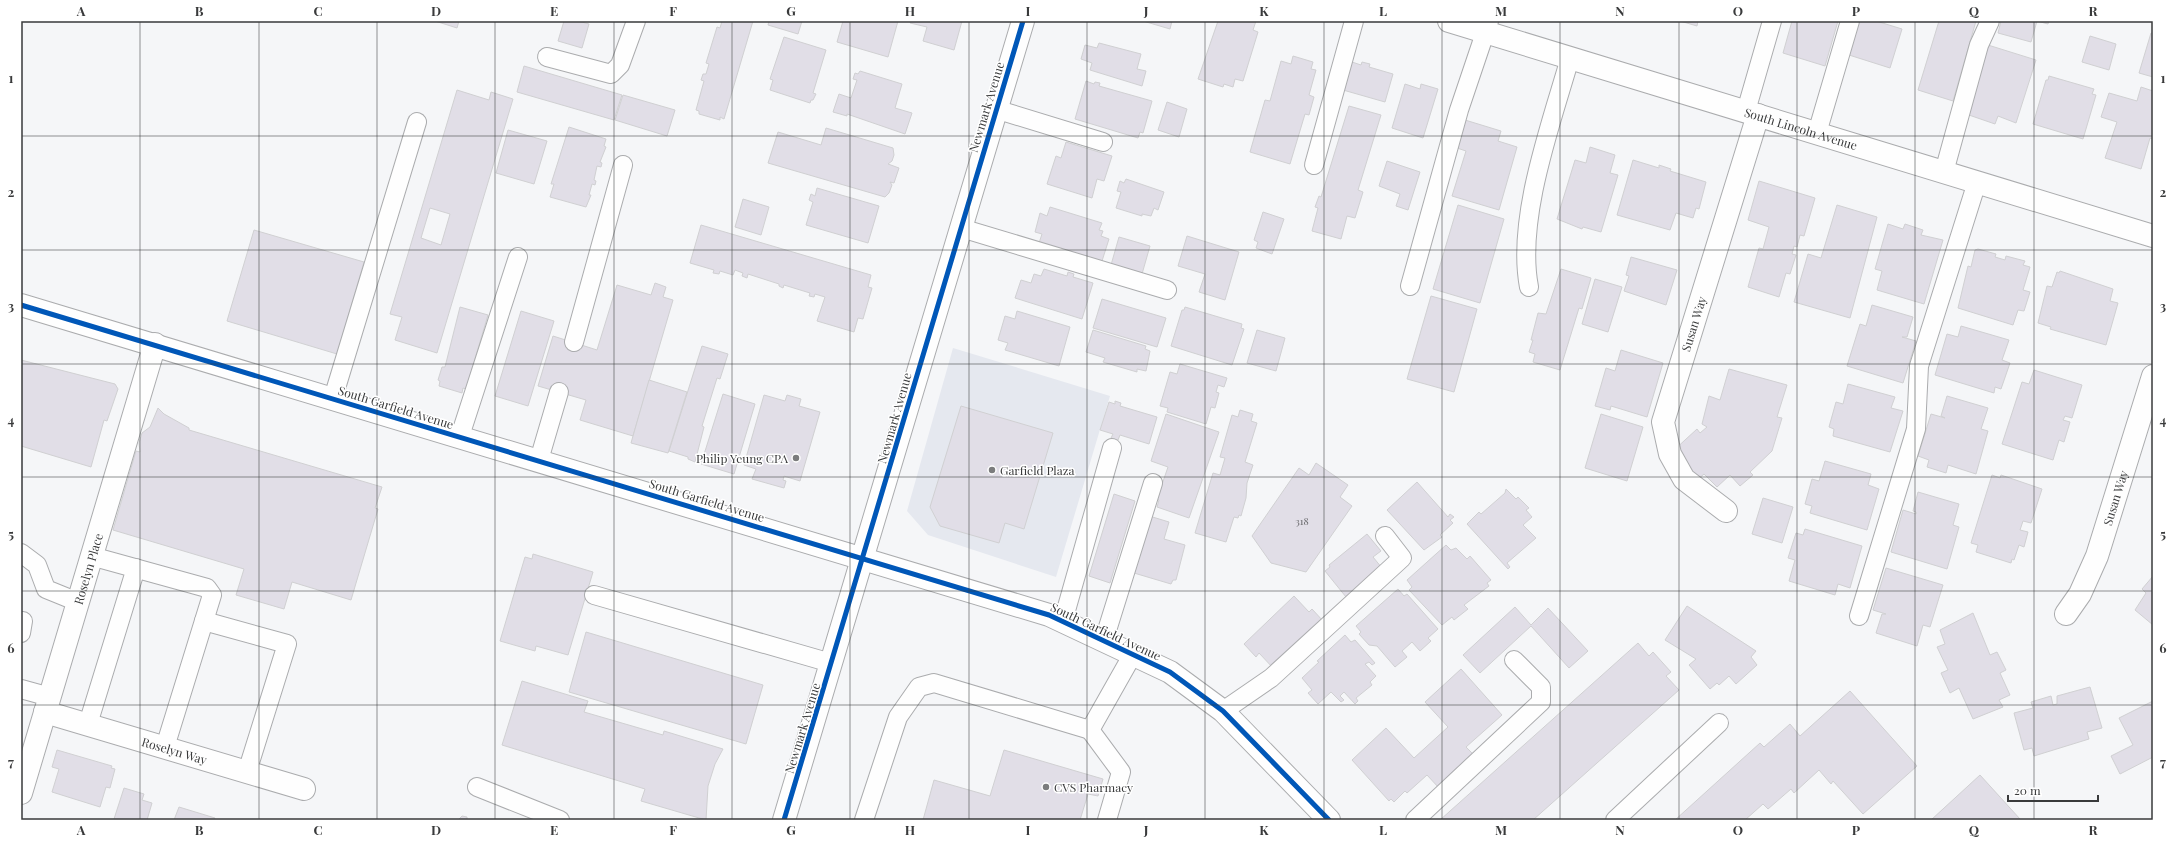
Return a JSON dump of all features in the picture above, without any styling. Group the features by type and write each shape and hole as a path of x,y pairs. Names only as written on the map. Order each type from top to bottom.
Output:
{"street":[{"name":"Newmark Avenue","path":"784,820 1023,21"},
{"name":"South Lincoln Avenue","path":"1449,21 1487,27 1570,58 2153,236"},
{"name":"Susan Way","path":"1726,511 1684,479 1670,454 1663,422 1752,113"},
{"name":"South Garfield Avenue","path":"21,305 155,344 1049,615 1170,672 1223,711 1329,820"},
{"name":"Roselyn Place","path":"21,793 155,344"},
{"name":"Susan Way","path":"2066,614 2080,594 2096,556 2153,376"},
{"name":"Roselyn Way","path":"48,704 88,724 304,789"}],"lane":[{"path":"547,57 611,74 620,65 636,21"},
{"path":"1314,165 1354,21"},
{"path":"1752,113 1772,21"},
{"path":"1817,133 1850,21"},
{"path":"1944,172 1979,45 1990,21"},
{"path":"1410,286 1459,110 1487,27"},
{"path":"1528,287 1526,272 1527,228 1540,161 1570,58"},
{"path":"996,109 1102,142"},
{"path":"333,398 417,122"},
{"path":"574,342 623,165"},
{"path":"1859,616 1916,429 1919,366 1977,182"},
{"path":"961,228 1167,290"},
{"path":"460,436 518,257"},
{"path":"539,460 559,392"},
{"path":"1063,621 1112,448"},
{"path":"1104,640 1153,483"},
{"path":"1223,711 1271,678 1402,558 1385,536"},
{"path":"21,553 37,565 46,589 78,602"},
{"path":"91,556 207,588 212,595 165,747"},
{"path":"88,724 136,568"},
{"path":"594,595 832,663"},
{"path":"21,621 23,621 21,634"},
{"path":"204,621 287,644 247,772"},
{"path":"1090,730 1133,654"},
{"path":"1415,820 1541,702 1540,687 1514,660"},
{"path":"864,820 898,717 919,687 934,683 1090,730 1121,772 1107,820"},
{"path":"21,689 48,704"},
{"path":"1615,820 1719,723"},
{"path":"477,787 560,820"}],"shaded area":[{"path":"953,348 1110,396 1056,577 928,535 907,511"}],"building":[{"path":"435,21 459,21 457,28"},
{"path":"564,21 578,21 589,24 582,48 558,41"},
{"path":"722,21 753,21 724,119 720,117 720,120 699,114 699,111 696,110 704,81 701,80 703,74 706,74 709,64 706,63 717,27 720,28"},
{"path":"769,21 802,21 798,34 768,25"},
{"path":"843,21 898,21 888,57 837,42"},
{"path":"911,21 962,21 954,50 923,41 927,27 910,23"},
{"path":"1143,21 1172,21 1170,29"},
{"path":"1218,21 1256,21 1253,30 1258,32 1243,81 1235,79 1233,87 1224,84 1223,87 1198,79"},
{"path":"1680,21 1698,21 1697,26"},
{"path":"1792,21 1838,21 1825,66 1783,53"},
{"path":"1856,21 1876,21 1902,29 1890,68 1849,55"},
{"path":"1939,21 1976,21 1953,101 1918,90"},
{"path":"2001,21 2037,21 2031,42 1998,33"},
{"path":"2037,21 2049,21 2048,24"},
{"path":"2151,33 2153,33 2153,77 2139,73"},
{"path":"2090,36 2116,44 2109,70 2082,62"},
{"path":"784,37 826,50 813,93 816,94 810,103 770,90 773,80 770,79"},
{"path":"1099,43 1141,54 1137,69 1146,71 1142,86 1090,70 1092,63 1081,59 1085,45 1097,48"},
{"path":"1988,45 2036,60 2016,123 1998,116 1995,124 1966,114"},
{"path":"1293,56 1313,62 1311,69 1316,70 1309,95 1314,97 1309,115 1305,114 1290,164 1250,152 1265,100 1270,101 1281,61 1291,64"},
{"path":"1352,62 1361,65 1362,62 1370,64 1369,67 1393,74 1385,102 1343,90"},
{"path":"524,66 622,95 614,120 517,92"},
{"path":"860,71 902,84 895,108 912,113 905,134 847,114 847,116 833,112 839,94 851,98 857,80 853,79 855,73 858,74"},
{"path":"2049,76 2094,89 2092,94 2096,95 2083,139 2033,124 2046,80 2048,80"},
{"path":"1086,81 1094,84 1095,82 1100,83 1099,86 1152,101 1143,133 1140,132 1138,138 1075,119"},
{"path":"1405,84 1420,89 1421,84 1438,89 1423,138 1392,128"},
{"path":"2141,87 2153,91 2153,139 2150,138 2141,169 2105,158 2117,122 2101,117 2109,93 2137,101"},
{"path":"457,90 489,100 491,92 513,99 437,353 395,340 402,317 390,314","holes":["430,208 450,214 441,245 421,238"]},
{"path":"623,95 675,110 667,136 615,120"},
{"path":"1167,102 1187,109 1179,137 1158,130"},
{"path":"1349,106 1381,115 1358,190 1363,192 1355,218 1347,216 1341,239 1312,231 1318,208 1315,207 1319,196 1321,197"},
{"path":"1465,120 1501,131 1498,141 1517,147 1499,210 1452,196 1466,151 1457,148"},
{"path":"569,127 606,139 604,146 606,147 600,162 602,163 601,167 597,166 594,180 596,181 595,185 592,184 589,195 591,195 586,207 550,197 554,184 551,184"},
{"path":"826,128 893,148 894,155 892,161 888,164 899,168 894,183 890,182 892,185 889,193 885,197 768,163 778,132 821,145"},
{"path":"508,130 547,141 534,184 496,173"},
{"path":"1066,142 1112,156 1104,181 1097,179 1092,198 1047,184 1056,156 1061,158"},
{"path":"1590,147 1615,155 1610,173 1618,175 1601,232 1583,227 1582,229 1557,219 1575,160 1586,163"},
{"path":"1633,160 1659,168 1659,165 1671,169 1670,171 1706,182 1699,209 1696,208 1693,218 1676,213 1670,230 1617,215"},
{"path":"1387,161 1420,172 1408,210 1396,206 1400,194 1379,186"},
{"path":"1126,179 1164,192 1158,210 1154,208 1151,216 1142,214 1142,216 1116,208 1121,192 1117,191 1120,181 1124,183"},
{"path":"1759,181 1815,198 1804,236 1800,235 1797,247 1794,246 1792,254 1796,255 1790,274 1786,273 1779,297 1748,287 1759,248 1763,249 1769,227 1748,220"},
{"path":"817,188 879,206 868,243 806,225 813,202 809,200 811,194 815,196"},
{"path":"743,199 769,207 761,235 735,227"},
{"path":"1458,205 1504,219 1480,303 1433,289"},
{"path":"1837,205 1877,217 1850,318 1794,302 1808,254 1821,258"},
{"path":"1050,207 1102,223 1099,230 1103,231 1101,236 1109,239 1102,261 1039,243 1042,234 1035,232 1040,213 1047,216"},
{"path":"1263,212 1284,219 1272,254 1256,248 1258,242 1254,240"},
{"path":"1888,224 1903,229 1905,224 1923,230 1921,235 1943,240 1924,304 1877,290 1882,271 1875,269"},
{"path":"701,225 871,275 868,287 872,288 863,319 858,318 854,332 817,321 825,297 815,294 814,297 809,296 810,293 784,285 783,288 779,286 779,284 748,274 747,278 742,276 743,273 735,270 733,275 720,271 719,274 713,273 714,270 690,263"},
{"path":"254,230 364,262 337,354 227,321"},
{"path":"1187,236 1239,252 1225,300 1199,292 1205,274 1178,266"},
{"path":"1119,237 1150,246 1142,274 1111,265"},
{"path":"1978,249 1996,254 1995,257 2005,260 2006,256 2025,261 2023,265 2030,267 2023,290 2030,292 2024,311 2018,310 2013,325 1958,308 1968,266 1971,267 1975,250"},
{"path":"1631,257 1677,270 1666,305 1624,291 1629,276 1626,275"},
{"path":"1044,269 1067,276 1068,272 1074,274 1073,277 1093,283 1082,319 1015,298 1021,280 1031,283 1034,274 1041,276"},
{"path":"1561,269 1591,278 1582,309 1579,308 1560,370 1533,362 1535,354 1529,352 1538,313 1546,314"},
{"path":"2060,271 2113,289 2110,301 2118,303 2106,345 2050,329 2051,327 2038,323 2047,286 2052,287 2057,272 2059,273"},
{"path":"1595,279 1622,287 1608,332 1582,324"},
{"path":"655,283 666,287 663,297 673,300 633,436 580,420 586,400 538,386 553,336 597,350 617,285 651,295"},
{"path":"1431,296 1477,309 1454,392 1407,379"},
{"path":"1102,299 1166,318 1157,347 1093,328"},
{"path":"1872,305 1913,317 1907,337 1902,337 1916,341 1903,383 1847,366 1860,324 1866,326"},
{"path":"460,307 488,315 466,389 463,388 462,393 439,386 440,381 438,380 442,367 445,367"},
{"path":"1185,307 1242,324 1241,328 1244,329 1232,365 1171,346 1182,310 1184,310"},
{"path":"521,311 554,321 528,406 495,396"},
{"path":"1017,311 1070,327 1059,366 1005,350 1008,343 998,340 1005,316 1015,319"},
{"path":"1961,326 2009,340 2002,360 2010,363 2001,389 1995,387 1994,393 1935,375 1947,334 1958,337"},
{"path":"1093,330 1146,346 1145,349 1150,351 1146,371 1137,369 1137,372 1103,362 1105,358 1086,352"},
{"path":"1257,330 1285,338 1276,371 1247,363"},
{"path":"702,346 728,354 720,379 717,378 702,426 704,427 695,462 688,459 688,457 669,451"},
{"path":"1621,350 1663,363 1647,417 1611,406 1610,410 1595,406 1606,368 1615,371"},
{"path":"21,360 115,384 118,389 107,421 104,420 91,467 21,446"},
{"path":"1180,364 1227,378 1224,387 1218,385 1216,392 1219,393 1215,408 1211,407 1206,424 1167,412 1168,408 1160,406 1170,372 1177,374"},
{"path":"1729,369 1787,385 1777,417 1782,418 1772,451 1750,472 1753,475 1740,486 1730,475 1717,487 1704,474 1696,481 1673,451 1697,429 1700,433 1707,427 1702,424 1709,396 1720,400"},
{"path":"2034,370 2082,385 2072,418 2065,416 2063,420 2070,422 2064,442 2059,440 2053,460 2002,444 2022,382 2029,384"},
{"path":"649,380 687,392 668,453 631,443"},
{"path":"1848,384 1895,397 1891,408 1903,411 1890,452 1833,436 1834,429 1829,427 1836,402 1843,404"},
{"path":"723,394 755,404 734,474 701,464"},
{"path":"764,395 785,401 787,395 801,399 799,406 820,412 800,481 784,476 783,480 786,481 784,488 752,479 756,469 744,465"},
{"path":"1947,396 1988,408 1981,429 1988,431 1976,474 1948,465 1946,473 1927,467 1929,460 1918,456 1931,414 1945,418 1941,416"},
{"path":"1115,401 1121,403 1120,406 1157,417 1149,444 1120,435 1118,440 1111,438 1113,434 1100,430 1109,402 1115,404"},
{"name":"Garfield Plaza","path":"961,406 1053,433 1024,529 1005,523 999,543 940,526 930,507"},
{"path":"158,408 164,414 189,428 189,430 382,487 375,508 378,509 351,600 292,582 284,609 236,595 244,569 113,530 136,451 140,452 139,443 142,433 150,427"},
{"path":"1240,410 1253,414 1251,421 1257,423 1245,462 1253,465 1247,483 1246,498 1241,516 1239,515 1238,518 1234,517 1226,542 1195,533 1213,473 1220,475 1225,458 1220,457 1232,415 1238,417"},
{"path":"1166,414 1219,432 1189,518 1157,507 1159,500 1157,499 1168,467 1151,461"},
{"path":"1601,414 1643,427 1627,481 1585,468"},
{"path":"1825,461 1871,474 1868,485 1879,489 1867,530 1810,513 1812,506 1805,504 1812,479 1819,481"},
{"path":"1316,463 1348,485 1340,497 1352,506 1306,572 1271,563 1252,536 1299,468 1309,475"},
{"path":"1992,475 2000,478 2001,475 2042,489 2031,523 2023,521 2020,530 2028,532 2024,547 2019,545 2014,560 2012,559 2011,563 1976,552 1978,545 1971,543"},
{"path":"1417,482 1448,517 1450,514 1454,517 1450,520 1453,523 1440,535 1442,537 1424,550 1387,510"},
{"path":"1506,489 1516,499 1518,497 1529,508 1526,510 1532,517 1523,525 1536,538 1507,563 1510,567 1508,569 1467,524 1479,512 1481,514 1505,493"},
{"path":"1918,492 1959,504 1953,525 1959,527 1947,569 1891,552 1903,510 1916,514 1916,512 1913,511"},
{"path":"1114,494 1135,501 1110,583 1089,576"},
{"path":"1763,498 1793,507 1782,543 1752,534"},
{"path":"1146,515 1169,522 1164,539 1185,545 1176,580 1173,580 1171,584 1134,573"},
{"path":"1805,529 1862,546 1850,588 1838,584 1835,595 1789,581 1795,560 1788,558 1796,533 1803,535"},
{"path":"1367,534 1381,551 1373,557 1382,568 1346,597 1325,571 1330,567 1329,565"},
{"path":"1446,545 1451,550 1456,548 1467,559 1470,556 1491,580 1487,583 1489,586 1464,605 1468,609 1454,620 1452,617 1442,625 1409,590 1412,587 1407,580"},
{"path":"533,554 593,572 568,655 536,646 535,651 500,641 525,557 532,559"},
{"path":"1886,568 1943,585 1930,627 1923,625 1917,646 1876,633 1882,614 1886,614 1873,610"},
{"path":"2153,576 2153,625 2135,610 2146,593 2142,589"},
{"path":"1398,589 1404,596 1407,594 1438,629 1428,638 1431,641 1420,651 1412,642 1402,651 1407,657 1395,667 1377,646 1369,645 1359,634 1361,632 1356,626"},
{"path":"1294,596 1309,612 1312,609 1324,622 1274,669 1259,653 1256,657 1244,644"},
{"path":"1687,606 1756,651 1751,657 1757,665 1736,684 1729,676 1719,685 1717,683 1710,689 1689,665 1696,659 1665,640"},
{"path":"1515,607 1531,625 1548,608 1588,651 1569,668 1531,626 1480,673 1463,655"},
{"path":"1973,613 1990,655 1997,652 2006,670 2000,673 2010,695 1999,700 2003,707 1973,719 1959,688 1950,693 1941,673 1948,670 1937,647 1945,644 1940,630"},
{"path":"586,632 763,685 746,744 569,692"},
{"path":"1345,635 1351,642 1355,640 1375,663 1372,665 1369,662 1365,664 1376,676 1370,682 1372,685 1356,698 1358,701 1355,704 1344,692 1340,696 1344,700 1341,702 1331,692 1318,704 1308,693 1312,690 1302,678 1319,662 1317,661"},
{"path":"1638,643 1649,656 1653,652 1671,672 1666,676 1679,690 1533,820 1440,820"},
{"path":"1461,669 1502,715 1466,747 1475,756 1439,788 1427,775 1407,793 1405,791 1394,802 1391,799 1389,801 1352,760 1386,728 1414,758 1448,727 1425,702"},
{"path":"522,681 588,701 584,712 663,735 664,731 723,749 715,764 708,786 706,820 641,801 645,789 502,745"},
{"path":"2090,687 2102,728 2087,732 2089,739 2034,756 2032,748 2024,750 2014,713 2033,708 2031,702 2051,696 2053,705 2057,704 2057,696"},
{"path":"1850,691 1917,766 1863,814 1833,781 1831,784 1819,770 1794,793 1791,789 1768,809 1763,804 1745,820 1675,820 1760,743 1764,747 1790,724 1800,736"},
{"path":"2153,701 2153,757 2120,774 2111,756 2133,745 2119,718"},
{"path":"57,750 112,766 111,768 115,769 110,788 106,787 100,807 52,792 59,769 52,767"},
{"name":"CVS Pharmacy","path":"1004,750 1103,779 1098,796 1088,794 1080,820 923,820 934,780 990,796"},
{"path":"1980,775 2020,819 1931,820"},
{"path":"124,788 144,794 142,800 152,803 147,820 114,819"},
{"path":"179,807 215,818 214,820 174,820"},
{"path":"462,816 467,817 469,820 458,820"}],"cycle path":[{"path":"784,820 1023,21"},
{"path":"21,305 1049,615 1170,672 1223,711 1329,820"}],"place":[{"name":"Philip Yeung CPA","path":"796,458"},
{"name":"Garfield Plaza","path":"992,470"},
{"name":"CVS Pharmacy","path":"1046,787"}]}
